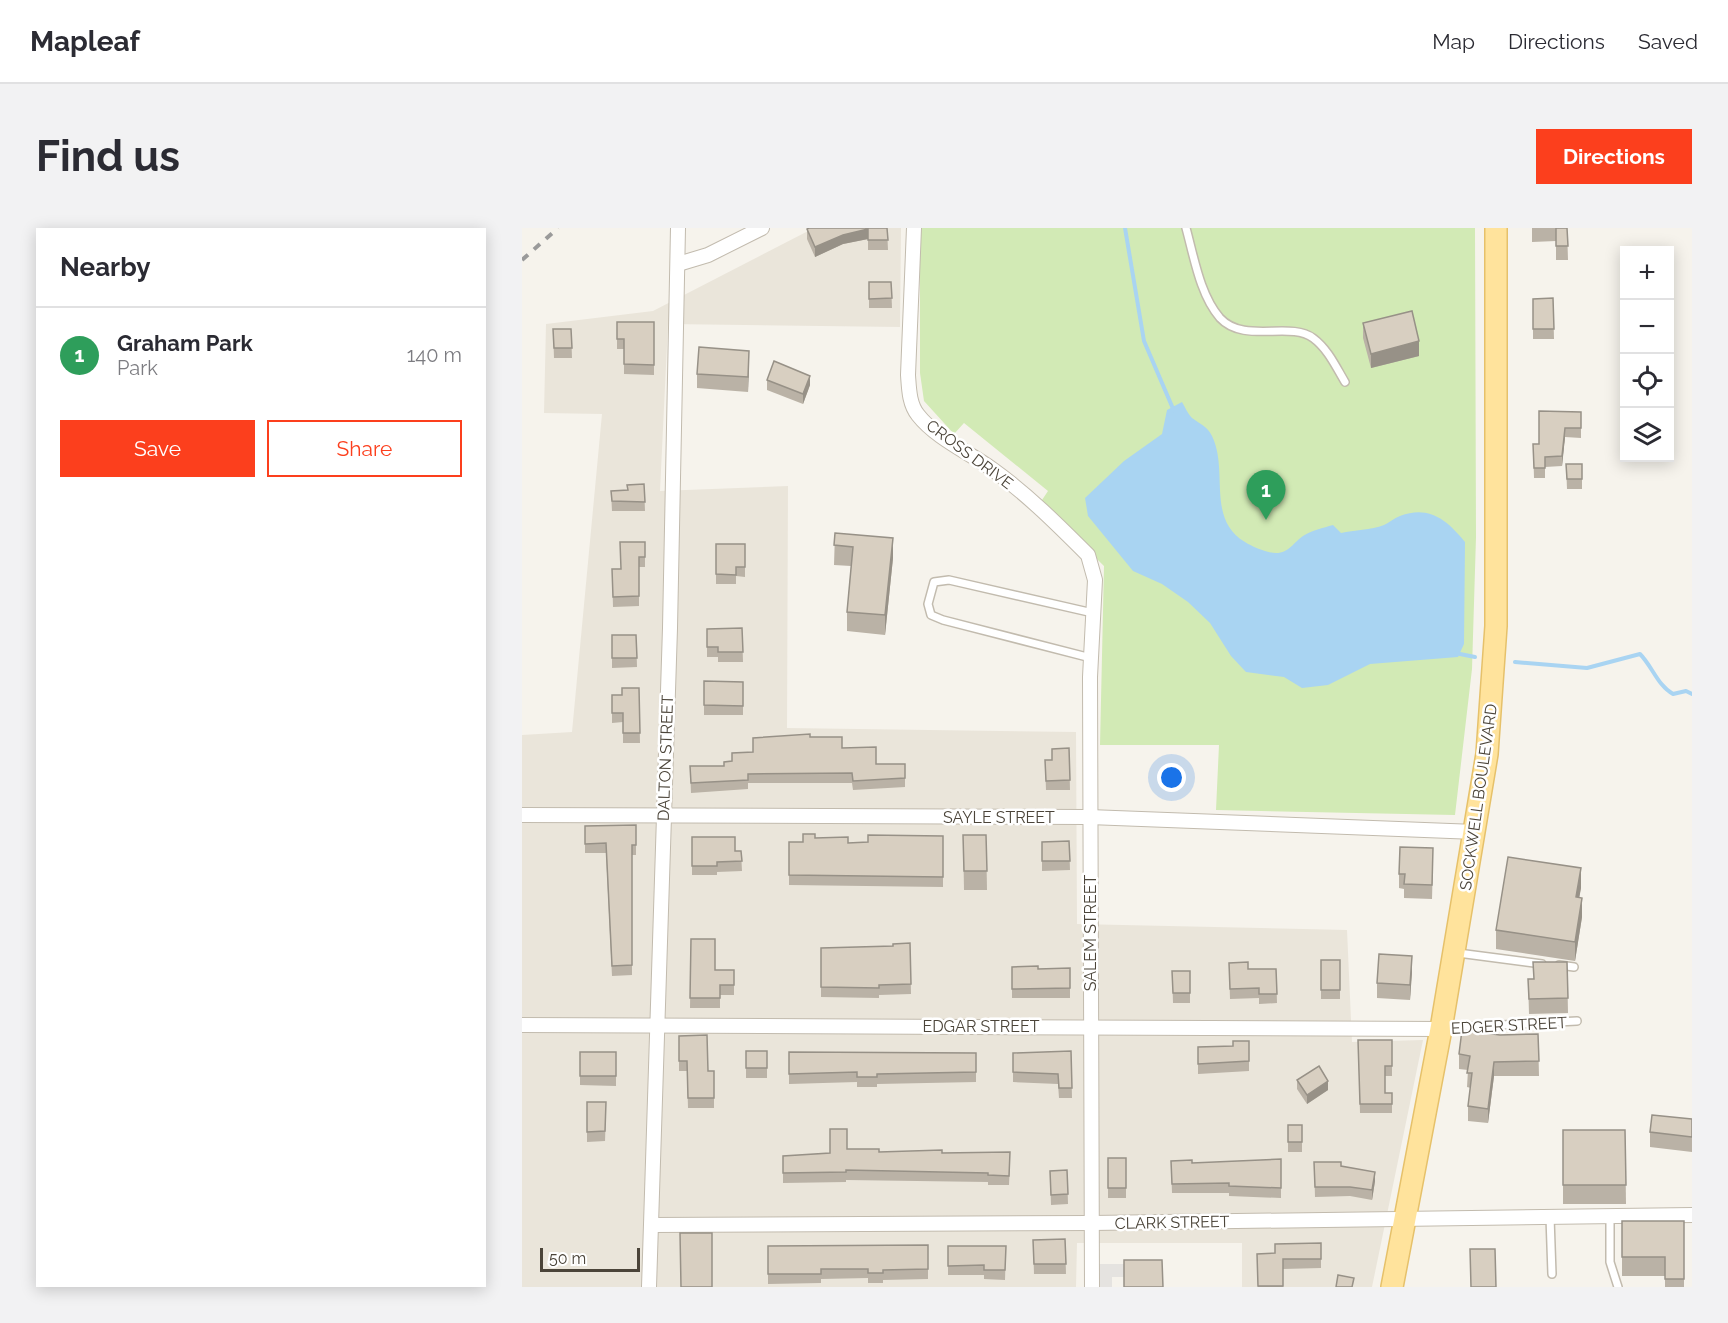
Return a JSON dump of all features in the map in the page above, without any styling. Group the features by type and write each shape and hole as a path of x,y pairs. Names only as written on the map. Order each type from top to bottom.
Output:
{"main road":[{"name":"SOCKWELL BOULEVARD","path":"1392,1287 1441,1029 1476,832 1487,754 1496,626 1496,228"}],"street":[{"name":"DALTON STREET","path":"649,1287 670,628 678,228"},
{"path":"678,264 708,255 762,228"},
{"name":"CROSS DRIVE","path":"914,228 908,375 910,396 917,414 932,429 993,469 1040,509 1088,555 1095,580"},
{"name":"SALEM STREET","path":"1092,1287 1089,817 1091,658 1095,580"},
{"name":"SAYLE STREET","path":"522,815 1089,817 1476,832"},
{"name":"EDGAR STREET","path":"522,1025 1441,1029"},
{"name":"CLARK STREET","path":"652,1225 1092,1223 1692,1215"}],"lane":[{"path":"1186,228 1211,304 1222,320 1255,332 1297,332 1311,336 1325,349 1345,382"},
{"path":"1091,658 943,620 931,615 928,604 934,582 949,580 1093,612"},
{"path":"1454,953 1574,967"},
{"name":"EDGER STREET","path":"1441,1029 1577,1021"},
{"path":"1610,1216 1610,1262 1618,1287"},
{"path":"1550,1217 1552,1274"}],"shaded area":[{"path":"814,228 901,228 900,327 668,324 660,491 788,486 787,728 1076,732 1077,924 1347,930 1352,1042 1423,1040 1372,1287 1242,1287 1242,1243 1077,1243 1076,1287 522,1287 522,735 572,732 602,414 544,413 546,324 653,311"},
{"path":"1098,1264 1126,1264 1126,1277 1112,1277 1112,1287 1098,1287"}],"green space":[{"path":"920,228 1475,228 1476,537 1472,669 1455,815 1216,810 1219,745 1100,745 1104,566 1040,503 1048,491 964,423 954,434 924,401 920,373"}],"water":[{"path":"1182,402 1191,416 1206,427 1212,436 1217,450 1220,493 1226,521 1233,532 1252,546 1268,552 1281,553 1303,536 1318,529 1333,525 1341,533 1368,529 1384,525 1410,513 1420,512 1437,517 1451,527 1465,542 1464,644 1458,657 1370,664 1328,685 1302,688 1284,677 1246,672 1231,656 1210,623 1188,602 1162,584 1133,571 1088,516 1085,498 1124,461 1162,434 1167,410"}],"building":[{"path":"887,228 888,240 868,240 868,229 843,235 815,247 807,229"},
{"path":"1556,228 1567,228 1568,246 1556,246"},
{"path":"869,282 891,282 892,298 869,299"},
{"path":"1553,298 1554,329 1533,329 1533,299"},
{"path":"1412,311 1419,341 1371,354 1363,323"},
{"path":"617,322 654,322 654,365 624,364 624,339 617,339"},
{"path":"553,329 571,329 572,348 554,348"},
{"path":"699,347 749,351 748,377 697,374"},
{"path":"774,361 810,376 803,394 767,380"},
{"path":"1539,411 1581,412 1581,428 1565,428 1562,456 1545,457 1545,468 1534,468 1533,444 1539,444"},
{"path":"1566,464 1582,464 1582,479 1567,479"},
{"path":"644,484 645,502 612,501 611,491 628,490 627,485"},
{"path":"835,533 893,538 885,615 847,612 853,547 834,545"},
{"path":"620,542 645,542 645,557 639,557 639,596 613,597 612,569 621,569"},
{"path":"716,544 745,544 745,567 736,567 736,575 716,574"},
{"path":"742,628 743,652 718,652 718,647 707,647 707,629"},
{"path":"612,635 636,635 637,658 612,658"},
{"path":"704,681 743,682 743,706 704,705"},
{"path":"622,688 639,688 640,733 623,733 623,713 612,713 612,695 622,695"},
{"path":"810,734 810,737 842,737 842,748 876,747 876,764 905,764 905,778 853,781 852,773 748,774 748,780 691,783 690,766 724,766 724,762 732,761 732,753 753,752 753,738"},
{"path":"1069,748 1070,780 1046,781 1045,760 1052,760 1052,749"},
{"path":"636,825 636,845 632,845 632,965 612,966 606,843 585,844 585,826"},
{"path":"803,834 815,834 815,838 848,837 848,843 868,842 868,835 943,836 943,877 789,875 789,842 803,842"},
{"path":"963,835 986,835 987,871 964,871"},
{"path":"692,837 735,837 735,851 741,851 742,861 717,862 717,866 692,866"},
{"path":"1069,841 1070,861 1042,861 1042,842"},
{"path":"1400,847 1433,848 1432,885 1404,884 1405,874 1399,874"},
{"path":"1508,857 1581,868 1576,897 1582,898 1575,942 1496,930"},
{"path":"691,939 715,939 715,970 734,970 734,985 720,985 720,998 690,998"},
{"path":"910,943 911,984 879,985 879,988 821,987 821,948 893,946 893,944"},
{"path":"1379,954 1412,956 1410,985 1377,983"},
{"path":"1321,960 1340,960 1340,990 1321,990"},
{"path":"1248,962 1248,969 1276,969 1277,994 1259,994 1259,988 1230,989 1229,963"},
{"path":"1533,962 1567,962 1568,998 1529,999 1528,979 1534,979"},
{"path":"1038,966 1038,969 1070,968 1070,988 1012,989 1012,967"},
{"path":"1172,971 1190,971 1190,993 1173,993"},
{"path":"1462,1030 1500,1035 1538,1034 1539,1061 1494,1062 1488,1109 1468,1106 1472,1073 1467,1073 1470,1056 1459,1054"},
{"path":"707,1035 708,1071 714,1071 714,1098 688,1098 687,1061 679,1061 679,1036"},
{"path":"1358,1040 1392,1040 1392,1066 1385,1066 1385,1093 1392,1093 1392,1104 1360,1104"},
{"path":"1233,1041 1249,1041 1249,1061 1198,1064 1198,1047 1233,1046"},
{"path":"746,1051 767,1051 767,1068 746,1068"},
{"path":"1071,1051 1072,1088 1059,1088 1058,1074 1013,1072 1013,1053"},
{"path":"580,1052 616,1052 616,1076 580,1076"},
{"path":"789,1052 976,1053 976,1072 877,1074 877,1077 857,1077 857,1072 789,1074"},
{"path":"1319,1066 1328,1081 1307,1095 1297,1080"},
{"path":"587,1102 606,1102 605,1131 587,1132"},
{"path":"1652,1115 1692,1119 1692,1137 1650,1132"},
{"path":"1288,1125 1302,1125 1302,1142 1288,1142"},
{"path":"830,1129 847,1129 847,1149 879,1149 879,1152 942,1150 942,1153 1010,1152 1009,1176 988,1175 988,1173 846,1170 846,1172 783,1173 783,1156 830,1153"},
{"path":"1563,1130 1625,1130 1626,1185 1563,1185"},
{"path":"1108,1158 1126,1158 1126,1188 1108,1188"},
{"path":"1281,1159 1281,1188 1229,1186 1229,1183 1172,1184 1171,1161 1192,1160 1192,1163"},
{"path":"1314,1162 1341,1162 1341,1166 1375,1172 1372,1190 1350,1187 1315,1187"},
{"path":"1067,1170 1068,1194 1051,1195 1050,1171"},
{"path":"1622,1221 1684,1221 1684,1279 1665,1279 1665,1257 1622,1257"},
{"path":"680,1233 712,1233 712,1287 681,1287"},
{"path":"1065,1239 1066,1264 1034,1264 1033,1240"},
{"path":"1321,1243 1321,1259 1283,1259 1283,1286 1258,1286 1257,1254 1275,1253 1275,1244"},
{"path":"928,1245 928,1269 883,1270 883,1273 868,1273 868,1269 821,1269 821,1274 768,1274 768,1246"},
{"path":"948,1246 1006,1246 1005,1270 984,1270 984,1265 948,1266"},
{"path":"1470,1249 1495,1249 1496,1287 1471,1287"},
{"path":"1124,1260 1162,1260 1163,1287 1124,1287"},
{"path":"1338,1275 1354,1278 1352,1287 1336,1287"}],"waterway":[{"path":"1125,228 1144,341 1174,411"},
{"path":"1455,653 1475,657"},
{"path":"1515,662 1587,668 1640,654 1659,681 1673,694 1686,691 1692,694"}],"railway":[{"path":"522,260 558,228"}],"place":[{"name":"Graham Park","path":"1266,520"}]}
